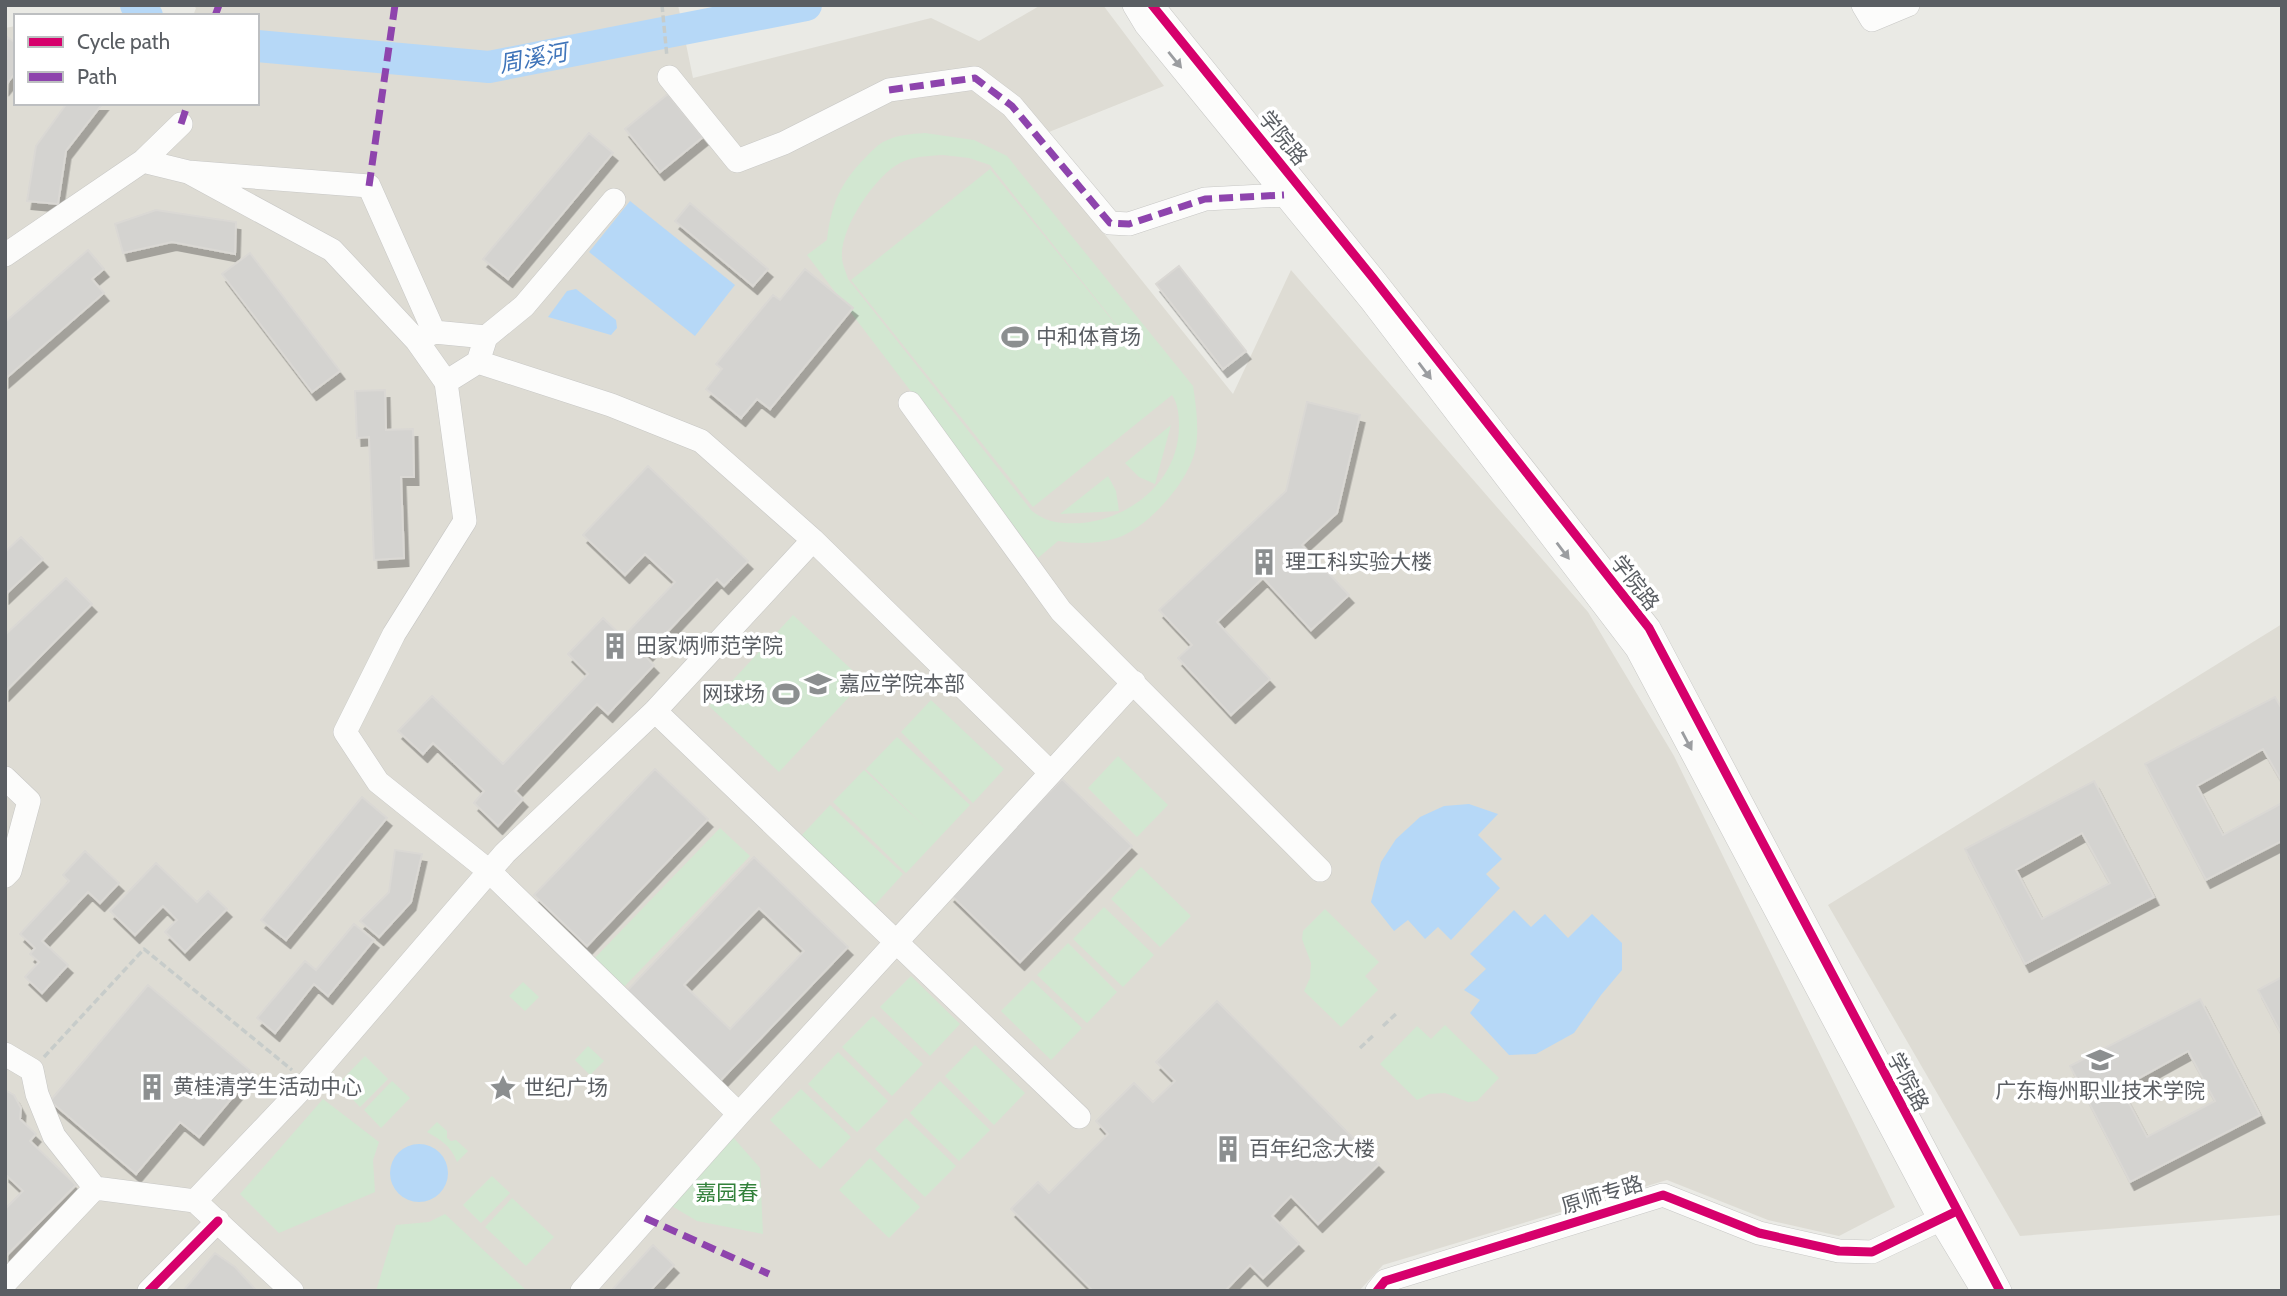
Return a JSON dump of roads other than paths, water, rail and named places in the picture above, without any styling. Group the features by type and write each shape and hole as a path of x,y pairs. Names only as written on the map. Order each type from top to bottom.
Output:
{"street":[{"name":"学院路","path":"1134,5 1146,25 1372,302 1637,649 1948,1215 2000,1291"},
{"name":"学院路","path":"1152,5 1373,278 1648,628 1948,1215 1983,1291"},
{"path":"1863,5 1872,20 1908,5"},
{"path":"669,77 737,162 784,144 889,90 975,78 1012,106 1111,223 1129,225 1205,199 1284,195"},
{"path":"5,255 143,161 181,124"},
{"path":"143,161 188,172 369,186 426,337 446,382 465,521 394,634 345,732 378,782 489,871 739,1114"},
{"path":"188,172 332,250 426,337 486,337"},
{"path":"446,382 478,362 486,337 524,306 614,200"},
{"path":"478,362 611,405 701,441 813,540 1050,772"},
{"path":"910,403 1061,611 1320,870"},
{"path":"195,1201 307,1083 505,853 655,712 813,540"},
{"path":"582,1291 739,1114 1134,682"},
{"path":"655,712 1079,1118"},
{"path":"5,778 29,801 10,871 5,876"},
{"path":"5,1054 32,1070 37,1094 54,1136 95,1188 195,1201 292,1291"},
{"path":"5,1283 95,1188"},
{"name":"原师专路","path":"1377,1291 1385,1281 1663,1195 1759,1233 1839,1251 1872,1252 1948,1215"},
{"path":"149,1291 218,1221"}],"water":[{"path":"630,201 735,285 695,336 589,252"},
{"path":"576,289 616,320 617,328 611,335 548,317 567,291"},
{"path":"1469,804 1498,814 1478,835 1502,859 1486,874 1500,888 1451,940 1438,927 1425,939 1408,920 1394,931 1371,902 1381,862 1396,839 1420,817 1444,806"},
{"path":"1514,910 1531,927 1545,914 1568,938 1592,914 1622,943 1622,970 1574,1033 1536,1054 1509,1055 1470,1013 1480,1000 1464,990 1486,969 1470,954"},
{"path":"419,1144 435,1149 443,1157 448,1173 443,1189 435,1197 419,1202 403,1197 395,1189 390,1173 395,1157 403,1149"}],"waterway":[{"name":"周溪河","path":"136,5 145,14"},
{"name":"周溪河","path":"259,46 489,67 806,5"}],"place":[{"name":"中和体育场","path":"1015,337"},
{"name":"理工科实验大楼","path":"1264,562"},
{"name":"田家炳师范学院","path":"615,646"},
{"name":"嘉应学院本部","path":"818,684"},
{"name":"网球场","path":"786,694"},
{"name":"广东梅州职业技术学院","path":"2100,1060"},
{"name":"黄桂清学生活动中心","path":"152,1087"},
{"name":"世纪广场","path":"503,1088"},
{"name":"百年纪念大楼","path":"1228,1149"}],"park label":[{"name":"嘉园春","path":"727,1193"}]}
